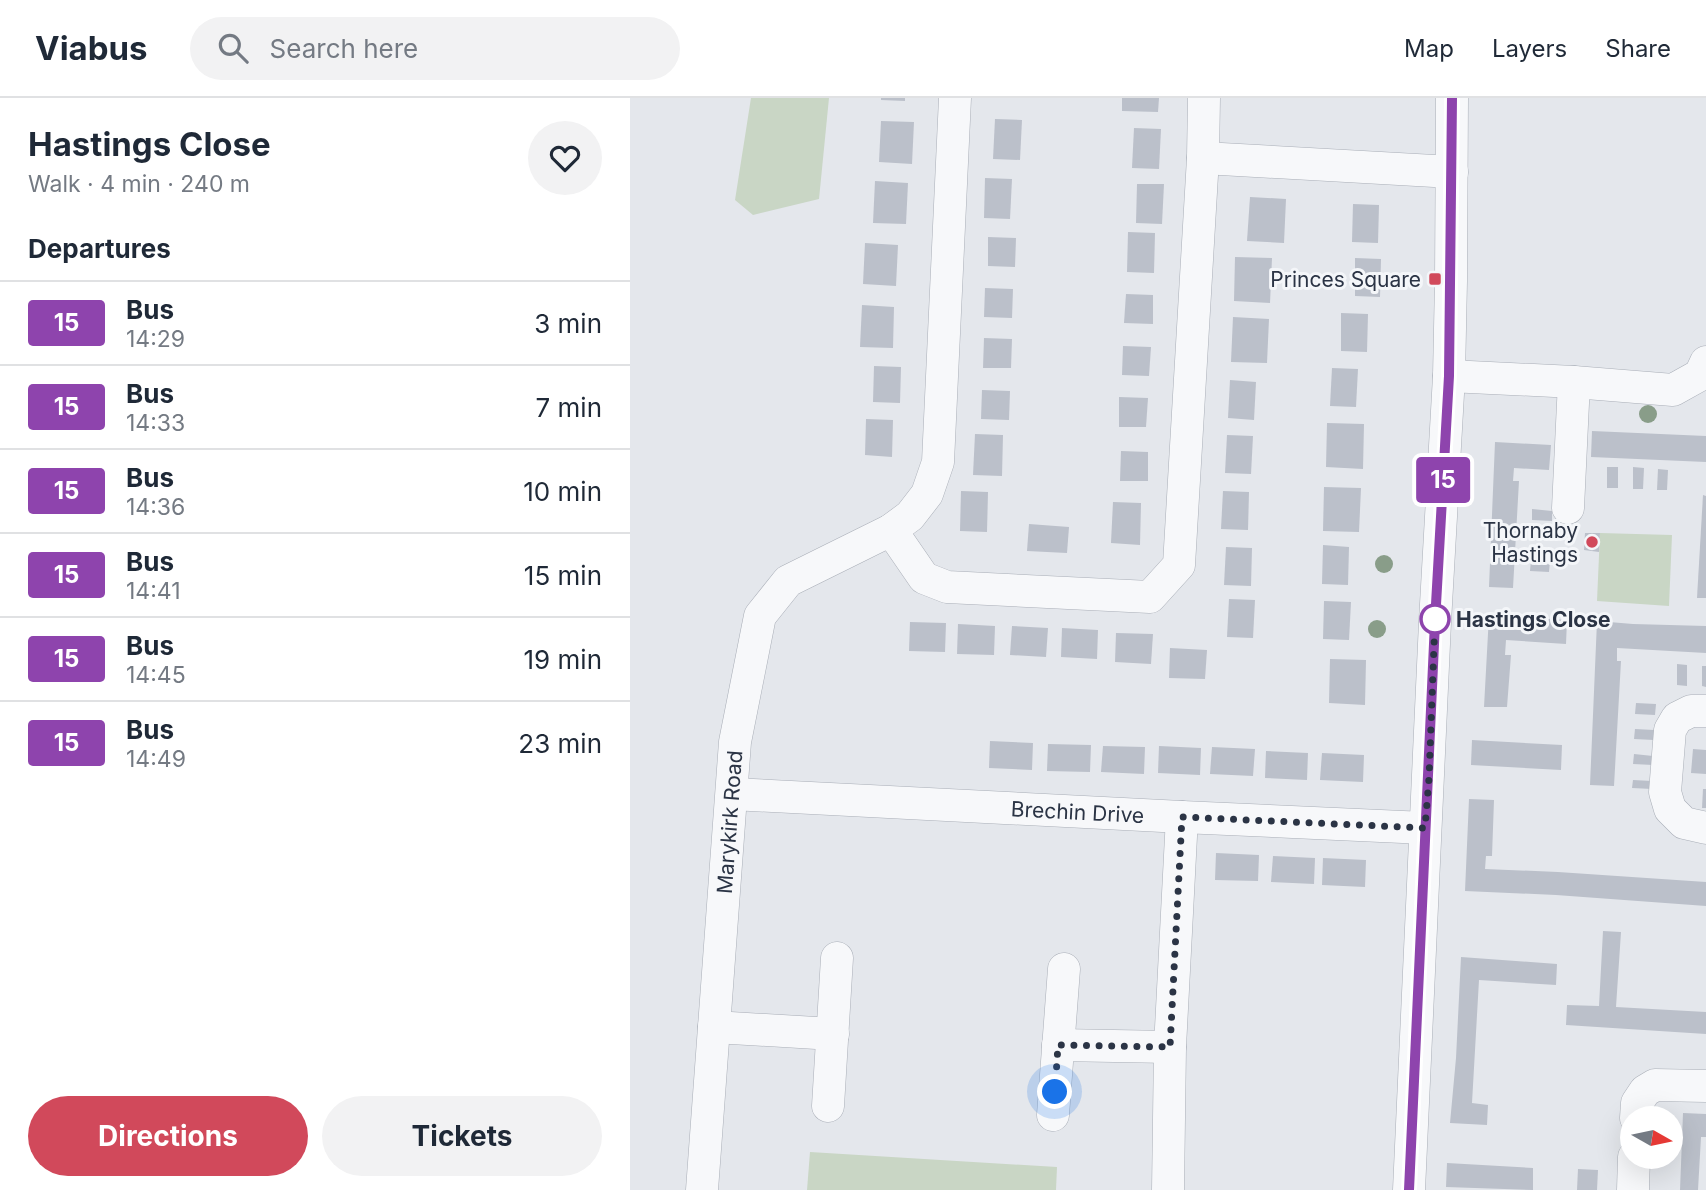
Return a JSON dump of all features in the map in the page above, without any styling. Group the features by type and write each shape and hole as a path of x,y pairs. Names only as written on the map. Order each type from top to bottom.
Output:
{"street":[{"path":"955,98 938,462 927,494 910,516 891,530 924,578 947,587 1150,597 1179,565 1203,98"},
{"path":"1409,1190 1449,376 1452,98"},
{"path":"1202,158 1452,172"},
{"path":"1449,376 1673,390 1704,372"},
{"path":"1568,508 1574,382"},
{"name":"Marykirk Road","path":"702,1190 735,742 760,617 788,581 891,530"},
{"path":"1706,711 1691,711 1678,718 1670,730 1665,792 1670,810 1684,823 1706,828"},
{"name":"Brechin Drive","path":"732,794 1425,828"},
{"path":"1168,1190 1170,1047 1182,817"},
{"path":"828,1106 837,958"},
{"path":"1053,1115 1064,969"},
{"path":"714,1027 833,1034"},
{"path":"1058,1045 1170,1047"},
{"path":"1637,1106 1645,1091 1655,1085 1706,1086"},
{"path":"1633,1190 1634,1169"}],"green space":[{"path":"751,98 829,98 819,199 753,215 735,200"},
{"path":"1600,533 1672,535 1669,606 1597,601"},
{"path":"810,1152 1057,1167 1056,1190 807,1190"}],"building":[{"path":"905,98 905,101 881,100"},
{"path":"1122,98 1159,98 1158,112 1122,111"},
{"path":"995,119 1022,120 1020,160 993,159"},
{"path":"881,121 914,122 912,164 879,162"},
{"path":"1134,128 1161,129 1159,169 1132,168"},
{"path":"985,178 1012,179 1010,219 984,218"},
{"path":"875,181 908,183 906,224 873,223"},
{"path":"1137,184 1164,184 1162,224 1136,223"},
{"path":"1250,197 1286,199 1284,243 1247,241"},
{"path":"1353,204 1379,205 1378,243 1352,242"},
{"path":"1128,232 1155,233 1154,273 1127,272"},
{"path":"988,237 1016,238 1015,267 988,266"},
{"path":"865,243 898,245 896,286 863,284"},
{"path":"1235,257 1272,258 1270,303 1234,301"},
{"path":"1355,258 1381,259 1380,297 1355,296"},
{"path":"985,288 1013,289 1012,318 984,317"},
{"path":"1126,294 1153,295 1153,324 1124,323"},
{"path":"862,305 894,307 893,348 860,347"},
{"path":"1341,313 1368,314 1367,352 1341,351"},
{"path":"1233,317 1269,319 1267,363 1231,362"},
{"path":"984,338 1012,339 1011,368 983,368"},
{"path":"1123,346 1151,347 1149,376 1122,375"},
{"path":"874,366 901,367 900,403 873,402"},
{"path":"1332,368 1358,369 1356,407 1330,406"},
{"path":"1230,380 1256,382 1254,420 1228,418"},
{"path":"982,390 1010,391 1009,420 981,419"},
{"path":"1119,397 1148,398 1146,427 1119,427"},
{"path":"866,419 893,420 892,457 865,455"},
{"path":"1327,423 1364,424 1363,469 1326,467"},
{"path":"1592,431 1706,436 1706,462 1591,457"},
{"path":"975,434 1003,435 1002,476 973,475"},
{"path":"1227,435 1253,436 1251,474 1225,473"},
{"path":"1495,442 1551,445 1549,470 1514,468 1513,481 1519,481 1513,588 1489,587"},
{"path":"1121,451 1148,452 1148,481 1120,481"},
{"path":"1607,467 1618,467 1618,488 1607,488"},
{"path":"1633,467 1644,468 1643,489 1633,489"},
{"path":"1658,469 1668,470 1667,490 1657,490"},
{"path":"1324,487 1361,488 1359,532 1323,531"},
{"path":"961,491 988,492 987,532 960,531"},
{"path":"1223,491 1249,492 1248,530 1221,529"},
{"path":"1703,495 1706,496 1706,598 1697,598"},
{"path":"1113,502 1141,503 1140,545 1111,543"},
{"path":"1532,509 1552,511 1552,521 1532,520"},
{"path":"1029,524 1069,527 1067,553 1027,551"},
{"name":"Thornaby Hastings","path":"1585,533 1600,533 1599,552 1584,550"},
{"path":"1323,545 1349,547 1348,585 1322,584"},
{"path":"1226,547 1252,548 1251,586 1224,585"},
{"path":"1531,560 1550,561 1549,572 1530,571"},
{"path":"1229,599 1255,600 1253,638 1227,637"},
{"path":"1324,601 1351,602 1349,640 1323,639"},
{"path":"1489,615 1567,620 1566,644 1506,640 1505,655 1511,655 1507,707 1484,707"},
{"path":"1597,621 1706,626 1706,653 1617,648 1617,661 1621,661 1614,786 1590,785"},
{"path":"910,622 946,623 945,652 909,651"},
{"path":"958,624 995,626 994,655 957,654"},
{"path":"1012,626 1048,628 1046,657 1010,655"},
{"path":"1062,628 1098,630 1097,659 1061,657"},
{"path":"1116,633 1153,634 1151,664 1115,662"},
{"path":"1170,648 1207,650 1205,679 1169,678"},
{"path":"1330,659 1366,660 1365,705 1329,703"},
{"path":"1677,664 1687,665 1687,686 1677,685"},
{"path":"1702,666 1706,666 1706,687 1702,686"},
{"path":"1636,703 1656,704 1655,715 1635,714"},
{"path":"1635,729 1654,730 1654,740 1634,739"},
{"path":"1472,740 1562,745 1561,770 1471,765"},
{"path":"990,741 1033,743 1032,770 989,768"},
{"path":"1048,744 1091,745 1090,772 1047,771"},
{"path":"1103,746 1145,747 1144,774 1101,772"},
{"path":"1159,746 1201,748 1200,775 1158,773"},
{"path":"1212,747 1255,749 1253,776 1210,774"},
{"path":"1693,749 1706,750 1706,774 1691,773"},
{"path":"1266,751 1308,753 1307,780 1265,778"},
{"path":"1322,753 1364,755 1363,782 1320,780"},
{"path":"1634,754 1653,756 1653,765 1633,764"},
{"path":"1633,780 1652,781 1652,789 1632,788"},
{"path":"1703,789 1706,789 1706,808 1702,808"},
{"path":"1469,799 1494,800 1492,856 1486,856 1485,869 1706,882 1706,906 1465,891"},
{"path":"1216,853 1259,855 1258,881 1215,880"},
{"path":"1273,856 1315,858 1314,884 1271,882"},
{"path":"1323,858 1366,860 1365,887 1322,885"},
{"path":"1603,931 1621,932 1616,1007 1706,1012 1706,1034 1566,1025 1567,1005 1599,1006"},
{"path":"1461,957 1557,964 1556,985 1479,980 1472,1103 1488,1105 1487,1125 1450,1123"},
{"path":"1684,1113 1706,1114 1706,1137 1701,1137 1698,1190 1680,1190 1681,1169 1684,1169"},
{"path":"1447,1163 1533,1168 1533,1190 1446,1187"},
{"path":"1578,1169 1598,1170 1597,1190 1577,1190"}],"bus line":[{"name":"15","path":"1409,1190 1449,376 1452,98"}],"place":[{"name":"Princes Square","path":"1435,279"},
{"name":"Thornaby Hastings","path":"1592,542"},
{"name":"Hastings Close","path":"1435,619"}],"route":[{"path":"1055,1092 1058,1045 1170,1047 1182,817 1425,828 1435,619"}]}
